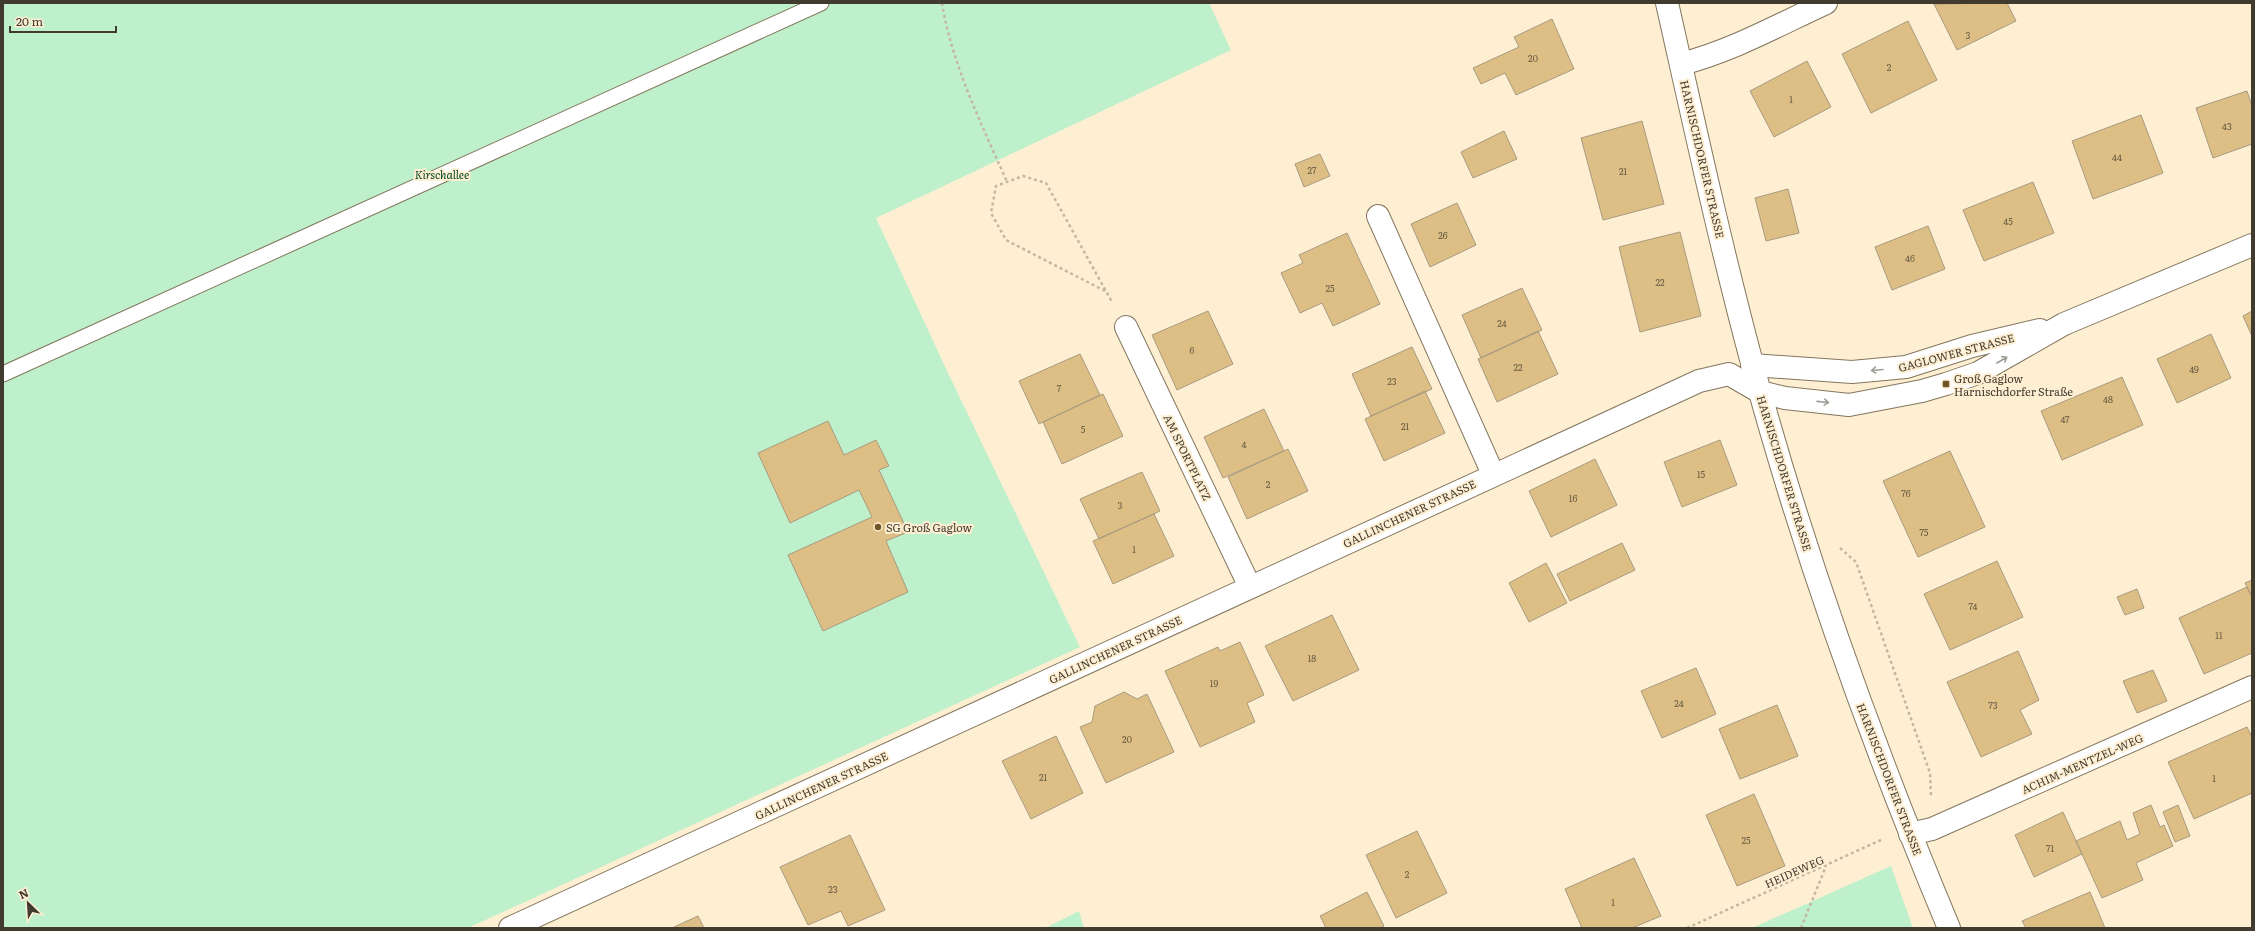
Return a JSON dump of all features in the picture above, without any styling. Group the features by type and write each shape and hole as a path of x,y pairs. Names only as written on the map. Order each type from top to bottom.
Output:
{"street":[{"name":"HARNISCHDORFER STRASSE","path":"1667,3 1752,365 1826,610 1910,834 1949,928"},
{"path":"1681,64 1705,58 1732,47 1826,3"},
{"path":"1378,216 1493,474"},
{"name":"GAGLOWER STRASSE","path":"1725,375 1760,392 1784,398 1849,405 1922,391 1978,373 2064,324 2252,245"},
{"name":"GAGLOWER STRASSE","path":"1752,365 1852,372 1906,367 1972,346 2064,324"},
{"name":"AM SPORTPLATZ","path":"1126,327 1250,587"},
{"name":"GALLINCHENER STRASSE","path":"510,928 1493,474 1699,381 1725,375"},
{"name":"ACHIM-MENTZEL-WEG","path":"1910,834 1932,829 2252,687"}],"lane":[{"path":"3,374 821,3"},
{"name":"GAGLOWER STRASSE","path":"1725,375 1752,365"}],"path":[{"path":"942,3 946,27 973,103 1007,182"},
{"path":"1105,291 1006,240 991,213 996,186 1023,176 1046,182 1126,327"},
{"path":"1834,543 1856,562 1930,773 1932,829"},
{"name":"HEIDEWEG","path":"1687,928 1888,836 1910,834"},
{"path":"1801,928 1826,865"}],"green space":[{"name":"Kirschallee","path":"3,3 1209,3 1231,50 876,218 948,373 1080,647 468,928 3,928"},
{"path":"1891,866 1913,928 1752,928"},
{"path":"1079,911 1084,928 1045,928"}],"building":[{"path":"2007,3 2016,21 1957,50 1934,4"},
{"path":"1552,19 1574,69 1516,95 1505,73 1481,84 1473,68 1519,47 1514,37"},
{"path":"1908,21 1937,80 1871,113 1842,54"},
{"path":"1807,61 1831,107 1774,137 1750,91"},
{"path":"2247,91 2252,106 2252,144 2213,158 2196,108"},
{"path":"2141,115 2163,173 2093,199 2072,141"},
{"path":"1642,121 1664,204 1603,220 1581,138"},
{"path":"1504,131 1517,159 1473,178 1461,152"},
{"path":"1320,154 1330,176 1304,187 1295,164"},
{"path":"2033,182 2054,233 1984,261 1963,210"},
{"path":"1788,189 1799,233 1766,241 1755,198"},
{"path":"1457,203 1476,245 1430,267 1411,224"},
{"path":"1928,226 1945,269 1892,290 1875,247"},
{"path":"1680,232 1701,316 1640,332 1619,247"},
{"path":"1347,233 1380,304 1333,326 1322,303 1300,313 1281,273 1303,263 1299,255"},
{"path":"1522,288 1542,330 1481,358 1462,315"},
{"path":"1208,311 1233,364 1177,390 1152,335"},
{"path":"2252,311 2252,336 2243,316"},
{"path":"1538,331 1558,374 1497,402 1478,359"},
{"path":"2211,334 2231,378 2177,403 2157,359"},
{"path":"1412,347 1432,389 1371,416 1352,374"},
{"path":"1080,354 1100,395 1039,424 1019,381"},
{"path":"2122,377 2143,425 2062,460 2041,411"},
{"path":"1425,391 1445,433 1384,461 1365,419"},
{"path":"1103,394 1123,436 1062,464 1043,422"},
{"path":"1264,409 1284,451 1223,478 1204,437"},
{"name":"SG Groß Gaglow","path":"828,421 844,455 876,440 889,466 879,470 908,532 886,541 908,592 823,631 788,555 872,517 859,490 790,523 758,453"},
{"path":"1720,440 1737,485 1682,507 1664,462"},
{"path":"1288,449 1308,491 1247,519 1228,477"},
{"path":"1950,451 1985,527 1918,557 1883,481"},
{"path":"1595,459 1617,505 1551,537 1529,491"},
{"path":"1142,472 1160,511 1099,539 1080,499"},
{"path":"1154,514 1174,556 1113,584 1093,541"},
{"path":"1622,543 1635,570 1570,601 1557,574"},
{"path":"1997,561 2023,617 1950,650 1924,594"},
{"path":"1546,563 1567,603 1529,622 1509,583"},
{"path":"2252,580 2252,597 2245,583"},
{"path":"2247,587 2252,597 2252,653 2204,674 2179,618"},
{"path":"2137,589 2144,608 2125,615 2117,597"},
{"path":"1332,615 1359,670 1293,701 1265,646"},
{"path":"1240,642 1264,695 1247,703 1255,722 1200,747 1165,671 1218,647 1220,651"},
{"path":"2018,651 2039,700 2020,710 2032,734 1981,757 1947,682"},
{"path":"1696,668 1716,714 1662,738 1641,691"},
{"path":"2153,670 2167,701 2137,713 2123,681"},
{"path":"1124,692 1137,699 1147,694 1174,752 1106,783 1080,727 1092,722 1095,706"},
{"path":"1777,705 1798,756 1740,779 1719,729"},
{"path":"2247,727 2252,737 2252,793 2194,819 2168,762"},
{"path":"1056,736 1083,793 1031,819 1002,761"},
{"path":"1754,794 1785,866 1737,886 1706,815"},
{"path":"2151,805 2160,827 2164,825 2173,846 2136,863 2143,880 2102,898 2076,841 2120,821 2127,840 2140,834 2133,813"},
{"path":"2178,805 2190,836 2175,842 2163,812"},
{"path":"2063,812 2082,854 2034,877 2015,835"},
{"path":"1417,831 1447,893 1396,918 1366,855"},
{"path":"850,835 885,910 848,926 841,911 808,925 780,867"},
{"path":"1634,858 1661,916 1632,928 1582,928 1565,889"},
{"path":"1367,892 1384,926 1381,928 1326,928 1320,916"},
{"path":"2090,892 2105,928 2026,928 2022,921"},
{"path":"698,916 704,928 672,928"}],"place":[{"name":"Groß Gaglow Harnischdorfer Straße","path":"1946,384"},
{"name":"SG Groß Gaglow","path":"878,527"}]}
